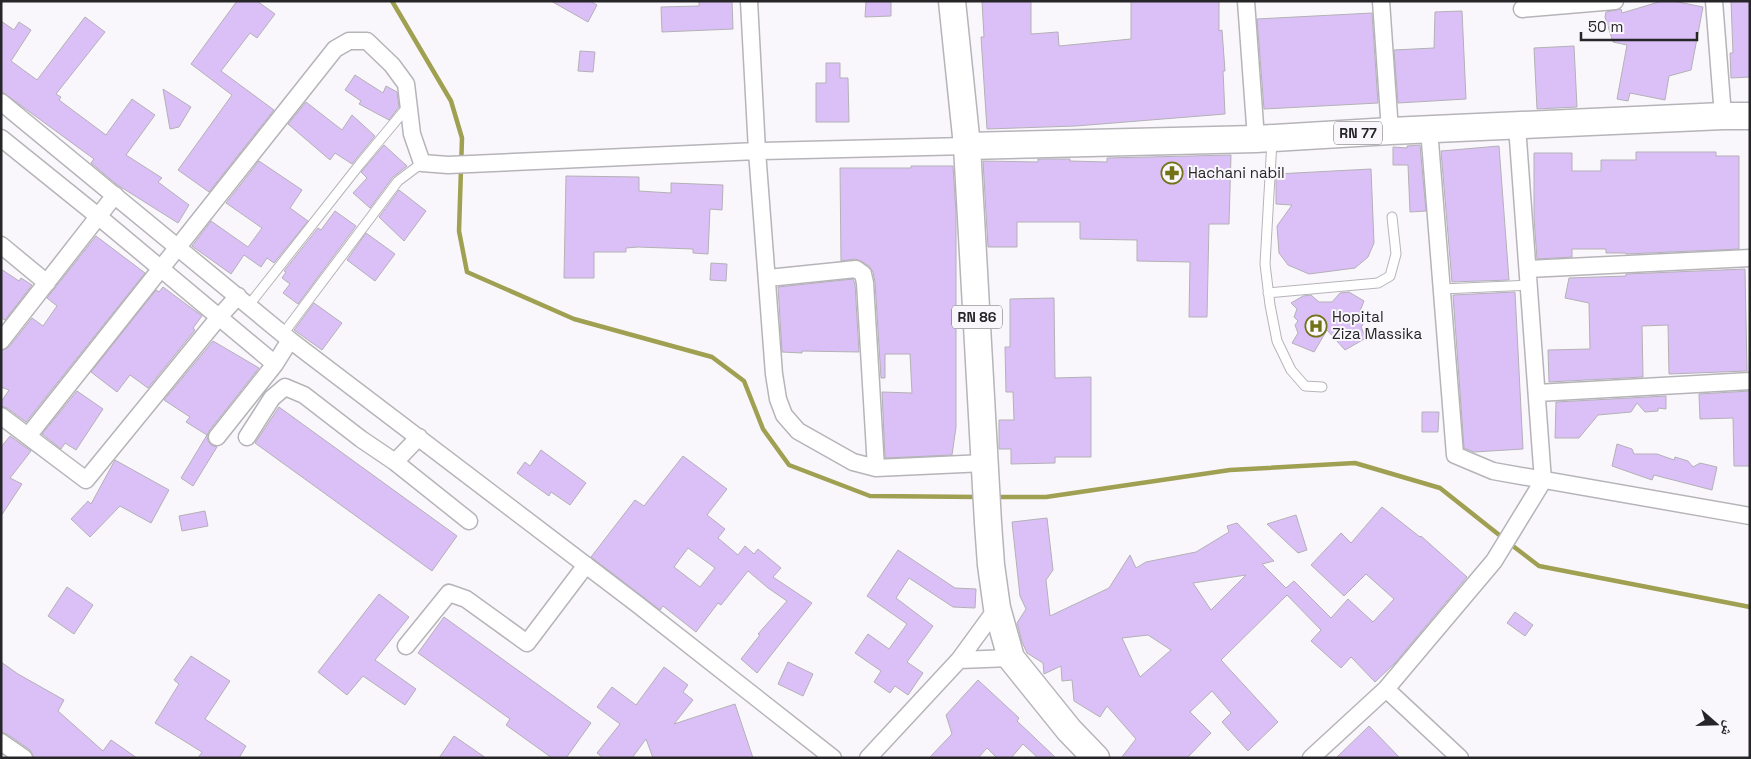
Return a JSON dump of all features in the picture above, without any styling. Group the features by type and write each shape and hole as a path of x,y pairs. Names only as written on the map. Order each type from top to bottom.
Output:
{"main road":[{"name":"RN 86","path":"952,1 967,146 988,523 996,608 1011,658 1069,730 1096,758"},
{"name":"RN 77","path":"967,146 1264,138 1429,129 1750,116"}],"street":[{"path":"749,1 757,151 774,374 778,399 784,415 798,431 854,462 876,468 985,462"},
{"path":"1246,1 1264,138"},
{"path":"1381,1 1390,131"},
{"path":"1522,9 1615,1"},
{"path":"1714,1 1723,116"},
{"path":"28,436 335,49 349,41 367,41 392,65 406,84 412,134 422,163 448,165 486,164 757,151 967,146"},
{"path":"3,108 115,195 287,337 586,565 833,758"},
{"path":"1312,758 1386,689 1494,561 1543,481 1517,126"},
{"path":"1429,129 1455,455 1494,472 1750,516"},
{"path":"1,138 161,268 275,364"},
{"path":"1,341 115,195"},
{"path":"1,245 47,282"},
{"path":"1528,277 1750,258"},
{"path":"768,278 856,269 863,274 876,468"},
{"path":"1,416 86,480 219,317 243,301"},
{"path":"217,437 275,364 287,337"},
{"path":"1537,393 1750,381"},
{"path":"247,437 272,398 285,387 304,395 361,439 395,462 469,521"},
{"path":"395,462 419,437"},
{"path":"406,646 449,594 466,599 527,644 586,565"},
{"path":"868,758 959,660 996,608"},
{"path":"959,660 1011,658"},
{"path":"1386,689 1460,758"},
{"path":"1,742 24,758"}],"lane":[{"path":"243,301 409,105"},
{"path":"1264,138 1265,264 1268,293 1277,341 1291,370 1305,386 1322,387"},
{"path":"287,337 398,181 422,163"},
{"path":"1268,293 1378,283 1390,276 1396,254 1392,217"},
{"path":"1442,289 1528,277"}],"building":[{"path":"237,1 257,1 275,14 257,38 250,33 221,71 274,110 209,192 178,170 232,95 191,64"},
{"path":"551,1 590,1 597,5 588,22"},
{"path":"699,1 732,1 733,29 662,32 661,7 699,6"},
{"path":"866,1 891,1 891,16 865,17"},
{"path":"982,1 1031,1 1031,34 1058,32 1059,46 1131,39 1131,1 1219,1 1219,31 1222,30 1225,71 1223,71 1225,114 1076,126 987,129 981,37 984,37"},
{"path":"1662,1 1673,1 1703,7 1691,70 1669,76 1665,100 1630,93 1628,101 1617,99 1627,45 1613,42 1605,17 1606,12 1621,9 1622,13"},
{"path":"1731,1 1750,1 1750,77 1731,78 1730,53 1733,53"},
{"path":"1462,11 1466,99 1398,103 1394,50 1434,48 1435,12"},
{"path":"1372,13 1378,103 1264,109 1257,19"},
{"path":"85,17 105,32 56,94 61,97 59,100 106,135 132,99 155,115 126,155 162,178 158,182 189,205 178,223 116,184 91,163 94,159 1,91 1,21 14,30 19,22 31,30 11,61 37,80"},
{"path":"1574,46 1577,107 1537,109 1534,48"},
{"path":"580,51 595,52 593,72 578,71"},
{"path":"826,63 840,63 840,78 848,78 849,122 816,122 816,83 826,83"},
{"path":"355,75 383,93 386,86 397,92 399,107 389,120 359,104 361,101 345,90"},
{"path":"163,89 191,107 179,127 170,129"},
{"path":"306,102 342,130 352,115 375,136 352,164 335,153 330,160 288,124"},
{"path":"384,145 407,166 393,177 370,208 353,193 367,178 361,172"},
{"path":"1420,145 1426,211 1410,212 1408,165 1393,165 1393,147 1407,148 1407,146"},
{"path":"1499,146 1509,280 1452,282 1441,151"},
{"path":"1636,152 1716,152 1716,156 1739,156 1739,249 1626,254 1606,253 1606,249 1572,249 1572,257 1537,259 1534,218 1534,153 1572,153 1572,171 1601,171 1601,160 1636,160"},
{"path":"1231,155 1229,224 1209,224 1207,317 1189,317 1190,262 1137,261 1137,240 1080,239 1080,222 1017,222 1017,247 988,247 983,161 1038,162 1038,159 1070,159 1070,161 1107,162 1107,158"},
{"path":"259,161 302,190 290,208 308,221 274,263 267,258 261,267 244,255 231,274 192,246 211,221 248,247 262,228 226,203"},
{"path":"911,166 953,166 956,212 956,427 952,455 885,458 882,392 912,393 910,354 885,354 885,378 881,378 873,272 869,266 861,261 855,259 841,261 840,168 911,168"},
{"path":"1371,169 1374,243 1368,257 1355,268 1309,274 1288,265 1279,253 1277,226 1292,205 1276,204 1276,174"},
{"path":"566,176 639,177 639,191 671,193 671,183 723,185 722,210 710,209 708,254 693,253 693,249 638,247 626,248 626,252 594,252 594,278 564,278"},
{"path":"399,190 426,211 404,241 379,217"},
{"path":"335,211 356,226 298,304 283,293 290,284 282,278 286,272 284,271 318,228 321,230"},
{"path":"366,233 395,254 375,281 347,260"},
{"path":"96,236 145,273 26,422 7,408 1,406 1,402 9,390 1,387 1,351 9,347 32,318 43,326 57,306 47,298"},
{"path":"711,263 727,264 726,281 710,280"},
{"path":"1,269 19,281 21,278 32,285 5,320 1,318"},
{"path":"1745,269 1747,371 1669,374 1668,325 1642,326 1643,377 1549,382 1548,350 1590,349 1589,303 1565,298 1569,278"},
{"path":"853,279 855,284 859,352 782,352 778,287"},
{"path":"163,287 202,316 193,328 195,330 148,388 130,375 117,392 91,372 156,290 159,292"},
{"path":"1349,292 1364,301 1360,311 1363,312 1360,318 1364,323 1361,327 1366,338 1345,350 1327,330 1314,352 1292,343 1298,333 1295,325 1298,321 1294,317 1297,309 1291,303 1303,296 1311,295 1319,302 1332,302 1340,293"},
{"path":"1515,292 1523,449 1474,452 1464,448 1453,295"},
{"path":"1054,298 1055,378 1091,377 1091,457 1055,457 1055,463 1011,464 1011,449 999,449 999,420 1014,420 1013,392 1006,392 1005,347 1010,347 1010,299"},
{"path":"314,303 342,323 322,350 294,330"},
{"path":"213,341 259,368 209,431 208,441 211,445 217,447 193,486 181,478 207,435 186,422 190,417 164,400"},
{"path":"77,391 103,409 76,450 65,443 61,449 42,434"},
{"path":"1750,391 1750,466 1734,466 1733,418 1700,419 1699,394"},
{"path":"1666,396 1666,409 1658,408 1658,411 1645,412 1637,403 1631,412 1598,415 1579,438 1555,438 1556,402"},
{"path":"279,407 457,536 432,571 255,443"},
{"path":"1422,412 1439,412 1438,432 1422,432"},
{"path":"10,436 31,451 10,478 22,484 1,516 1,447"},
{"path":"1617,444 1632,449 1634,454 1657,454 1674,460 1675,457 1688,461 1693,467 1700,463 1717,467 1712,490 1654,475 1652,480 1612,466"},
{"path":"541,450 586,483 570,505 551,492 549,496 517,473 525,462 530,466"},
{"path":"683,456 727,489 707,515 725,529 718,538 738,555 745,546 754,554 758,549 781,568 773,577 812,603 757,673 741,659 760,635 758,634 787,601 748,571 721,605 718,603 696,632 663,606 660,610 591,557 635,500 644,506","holes":["688,548 715,568 700,587 674,567"]},
{"path":"115,460 169,490 151,523 120,506 90,537 71,519 88,501 91,504"},
{"path":"1382,507 1421,536 1467,577 1395,663 1375,682 1351,657 1341,668 1311,641 1321,630 1287,595 1221,660 1278,722 1248,751 1222,722 1231,713 1212,691 1190,712 1211,733 1187,758 1121,758 1136,739 1107,706 1100,717 1074,701 1072,680 1062,681 1061,666 1044,674 1043,663 1027,653 1022,642 1017,623 1026,609 1020,596 1012,522 1047,518 1053,570 1046,580 1050,616 1109,588 1130,555 1136,568 1146,562 1196,552 1229,532 1227,526 1237,523 1274,561 1262,564 1286,588 1294,581 1331,618 1348,599 1373,622 1394,599 1366,574 1344,596 1311,565 1341,533 1351,543","holes":["1246,575 1211,610 1193,583","1148,635 1171,650 1140,677 1122,638"]},
{"path":"205,511 208,526 182,531 179,516"},
{"path":"1296,515 1307,550 1298,553 1267,524"},
{"path":"898,550 955,588 976,589 975,608 953,607 909,578 896,598 933,626 907,662 923,673 908,695 895,686 890,693 874,682 881,671 855,653 868,634 889,649 907,624 867,596"},
{"path":"67,587 93,605 74,634 48,616"},
{"path":"379,594 409,617 375,660 416,689 405,705 363,676 347,695 318,672"},
{"path":"1515,612 1533,625 1525,636 1507,623"},
{"path":"444,617 591,723 566,758 552,758 506,725 510,719 418,653"},
{"path":"191,656 230,681 205,719 246,746 239,758 198,758 202,752 155,723 179,684 174,680"},
{"path":"1,662 64,700 58,711 103,751 111,740 137,758 34,758 30,750 1,732"},
{"path":"788,662 813,674 803,696 778,684"},
{"path":"664,667 688,685 683,692 693,700 674,724 735,704 753,758 653,758 646,739 632,758 603,758 597,753 620,724 597,707 612,687 636,705"},
{"path":"978,680 1019,718 1017,721 1056,758 1038,758 1023,744 1011,758 997,758 987,748 978,758 929,758 952,734 946,715"},
{"path":"1369,726 1400,758 1336,758"},
{"path":"454,736 486,758 439,758"}],"waterway":[{"path":"392,1 451,101 462,138 459,231 467,272 574,319 712,357 744,381 763,429 789,465 870,496 979,497"},
{"path":"994,497 1046,497 1230,470 1355,463 1440,488 1503,538"},
{"path":"1509,543 1539,566 1750,607"}],"place":[{"name":"Hachani nabil","path":"1172,173"},
{"name":"Hopital Ziza Massika","path":"1316,326"}]}
